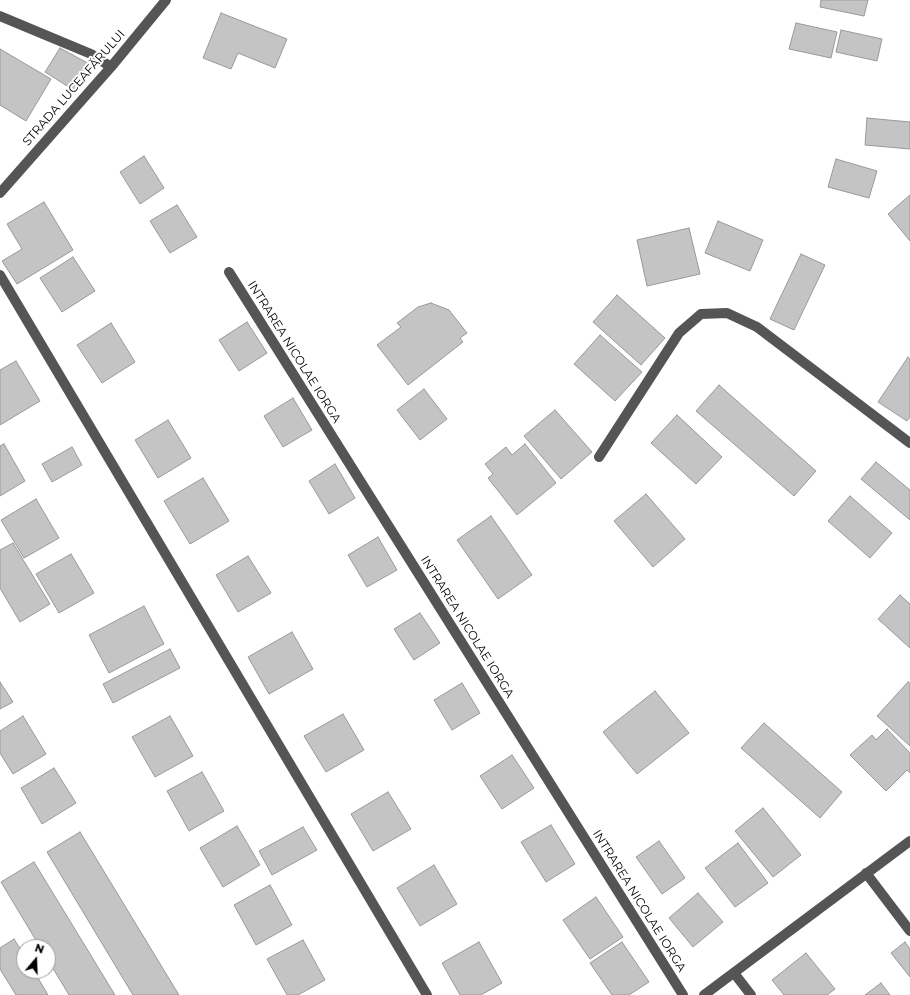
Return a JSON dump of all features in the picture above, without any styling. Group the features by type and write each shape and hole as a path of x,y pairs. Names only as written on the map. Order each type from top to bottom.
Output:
{"street":[{"name":"STRADA LUCEAFĂRULUI","path":"0,193 111,67 166,0"},
{"path":"0,16 85,51 111,67"},
{"name":"INTRAREA NICOLAE IORGA","path":"229,272 683,995"},
{"path":"0,275 427,995"},
{"path":"599,457 679,333 701,314 727,313 757,327 910,443"},
{"path":"704,995 910,841"},
{"path":"866,873 910,931"},
{"path":"734,973 751,995"}],"building":[{"path":"821,0 868,0 864,16 820,7"},
{"path":"221,13 287,39 275,68 238,53 231,69 203,58"},
{"path":"796,23 837,32 831,58 789,49"},
{"path":"841,30 882,39 877,61 836,52"},
{"path":"60,48 93,66 75,91 45,72"},
{"path":"0,49 51,79 26,121 0,105"},
{"path":"867,118 910,122 910,149 865,145"},
{"path":"144,156 164,188 140,204 120,172"},
{"path":"836,159 877,171 869,198 828,187"},
{"path":"910,195 910,241 888,214"},
{"path":"44,202 73,250 17,284 2,261 22,249 7,224"},
{"path":"177,205 197,237 170,253 150,221"},
{"path":"718,221 763,240 750,271 705,253"},
{"path":"689,228 700,274 647,286 637,240"},
{"path":"801,254 825,265 794,330 770,319"},
{"path":"73,257 95,291 62,312 40,278"},
{"path":"617,295 665,338 641,365 593,322"},
{"path":"431,303 449,310 467,333 460,338 463,342 408,385 377,345 401,327 397,323 418,307"},
{"path":"247,322 267,353 239,371 219,340"},
{"path":"111,323 135,362 102,383 77,345"},
{"path":"600,335 642,372 615,401 574,364"},
{"path":"908,357 910,359 910,417 907,421 878,402"},
{"path":"16,361 40,401 0,425 0,370"},
{"path":"719,385 816,471 794,496 696,411"},
{"path":"424,389 447,419 420,440 397,410"},
{"path":"293,398 312,430 283,447 264,416"},
{"path":"555,410 592,452 561,479 524,436"},
{"path":"677,415 722,457 696,484 651,443"},
{"path":"168,420 191,458 158,478 135,440"},
{"path":"4,444 25,481 0,496 0,446"},
{"path":"525,444 556,483 517,515 488,478 493,474 485,464 506,447 512,455"},
{"path":"72,447 82,465 52,482 42,464"},
{"path":"876,462 910,490 910,520 861,479"},
{"path":"335,464 355,498 329,514 309,481"},
{"path":"203,478 229,521 190,544 164,501"},
{"path":"646,494 685,539 653,567 614,521"},
{"path":"850,496 892,533 870,558 828,521"},
{"path":"36,499 59,538 24,558 1,520"},
{"path":"491,516 532,575 498,599 457,540"},
{"path":"378,537 397,570 367,587 348,555"},
{"path":"13,543 50,604 20,622 0,588 0,550"},
{"path":"71,554 94,593 59,613 36,574"},
{"path":"248,556 271,593 238,612 216,575"},
{"path":"900,595 910,604 910,648 878,619"},
{"path":"144,606 164,644 109,673 89,635"},
{"path":"420,613 440,643 414,660 394,629"},
{"path":"292,632 313,669 269,694 248,657"},
{"path":"170,649 180,668 113,703 103,684"},
{"path":"0,682 13,702 0,709"},
{"path":"908,682 910,683 910,746 877,716"},
{"path":"462,683 480,713 452,730 434,700"},
{"path":"655,691 689,733 637,774 603,732"},
{"path":"343,714 364,750 326,772 304,736"},
{"path":"23,716 46,754 13,774 0,753 0,731"},
{"path":"170,716 193,756 155,777 132,737"},
{"path":"764,723 842,792 820,818 741,748"},
{"path":"887,729 910,753 910,773 907,770 886,791 850,755 872,735 876,740"},
{"path":"512,755 534,788 502,809 480,776"},
{"path":"54,768 76,803 42,824 21,788"},
{"path":"202,772 224,811 189,831 167,791"},
{"path":"388,792 411,829 373,851 351,814"},
{"path":"763,808 801,855 773,877 735,831"},
{"path":"551,825 575,864 546,882 521,842"},
{"path":"237,826 260,865 223,887 200,848"},
{"path":"303,827 317,850 272,875 259,851"},
{"path":"80,832 179,995 133,995 47,852"},
{"path":"659,841 685,878 662,894 636,857"},
{"path":"738,843 768,883 735,907 705,868"},
{"path":"34,862 115,995 69,995 56,973 56,939 35,939 1,882"},
{"path":"434,865 457,904 420,926 397,888"},
{"path":"270,885 292,925 256,945 234,905"},
{"path":"698,893 723,922 693,947 669,918"},
{"path":"596,897 623,937 590,959 563,920"},
{"path":"14,939 16,942 16,979 39,979 48,995 16,995 0,969 0,948"},
{"path":"303,940 325,980 298,995 287,995 267,959"},
{"path":"479,942 502,983 481,995 460,995 442,963"},
{"path":"622,942 649,982 629,995 612,995 590,963"},
{"path":"905,942 910,949 910,977 891,953"},
{"path":"806,953 835,989 827,995 784,995 772,980"},
{"path":"881,983 890,995 865,995"}]}
